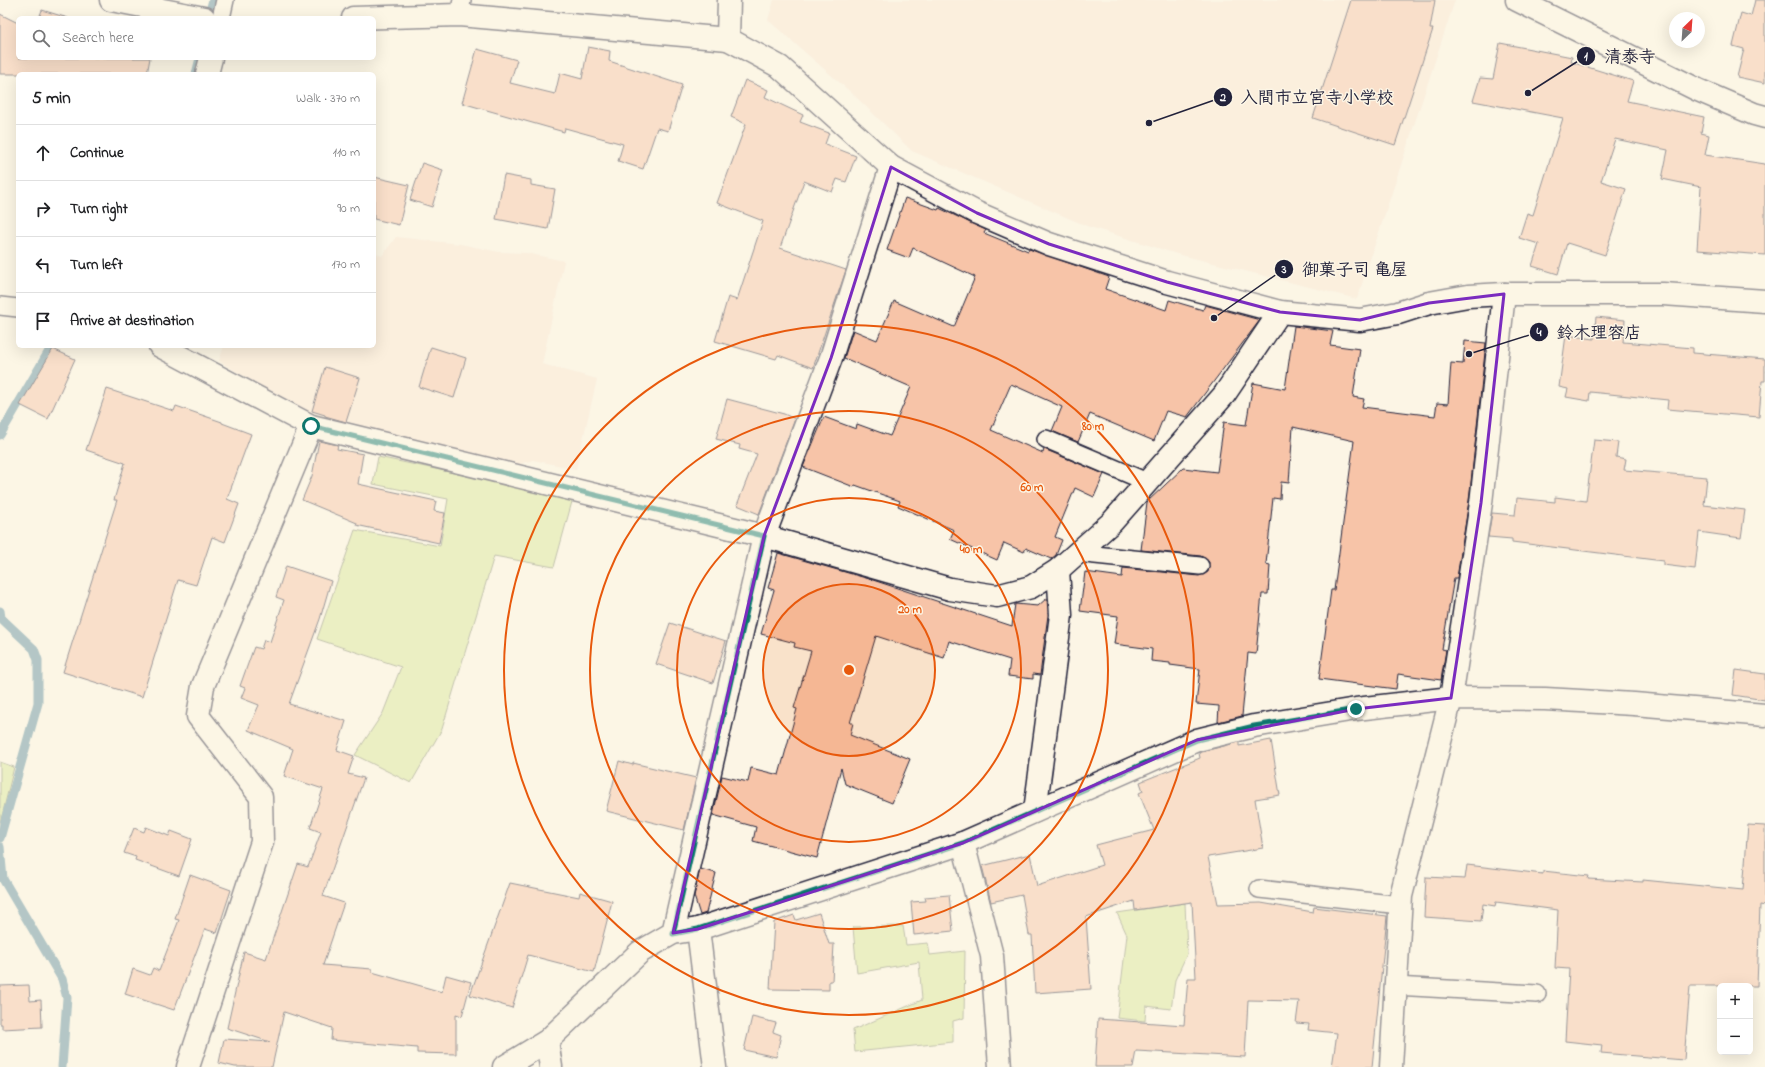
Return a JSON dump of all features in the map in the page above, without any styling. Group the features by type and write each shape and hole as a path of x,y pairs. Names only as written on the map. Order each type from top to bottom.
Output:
{"street":[{"path":"111,0 194,16"},
{"path":"728,40 729,0"},
{"path":"1516,0 1698,90 1754,114 1765,117"},
{"path":"375,16 461,8 728,40 780,67 891,167 976,213 1049,244 1166,282 1280,312 1360,320 1398,312 1429,303 1468,296 1504,294 1663,294 1765,302"},
{"path":"208,72 210,60"},
{"path":"673,934 764,536 831,358 891,167"},
{"path":"1391,1067 1401,896 1451,698 1481,503 1504,294"},
{"path":"164,348 311,426 764,536 950,589 997,596 1031,587 1058,570 1112,522 1224,395 1280,312"},
{"path":"188,1067 262,842 262,797 198,716 203,686 311,426"},
{"path":"1035,811 1060,615 1058,570"},
{"path":"504,1067 547,1041 640,952 673,934 698,929 963,843 1197,740 1254,726 1356,709 1451,698 1545,699 1765,715"},
{"path":"963,843 992,956 1000,1067"},
{"path":"698,929 715,1067"},
{"path":"547,1041 551,1067"}],"lane":[{"path":"221,16 225,0"},
{"path":"0,306 16,308"},
{"path":"1046,439 1147,482"},
{"path":"1076,553 1200,566"},
{"path":"1259,889 1400,905"},
{"path":"1396,986 1537,994"}],"highlighted area":[{"path":"891,167 977,213 1049,244 1167,282 1280,312 1360,320 1429,303 1504,294 1481,503 1451,698 1356,709 1197,740 963,843 698,929 673,933 764,536 831,358"}],"shaded area":[{"path":"774,0 1455,0 1357,299 1177,254 1087,226 912,151 854,95 768,20"},
{"path":"396,237 460,244 499,252 526,253 564,261 542,364 597,379 576,469 533,460 509,467 315,419 219,361 223,348 376,348 376,254 382,256"}],"green space":[{"path":"378,457 573,498 554,567 494,556 442,729 411,783 355,755 383,713 401,667 317,639 355,530 440,546 448,499 373,484"},
{"path":"0,762 14,767 0,824"},
{"path":"1185,903 1187,954 1175,980 1171,1009 1146,1006 1145,1021 1117,1018 1127,935 1117,913"},
{"path":"903,926 906,945 928,943 930,955 965,951 964,1018 953,1021 953,1042 855,1052 853,1030 922,1000 919,962 857,973 853,927"}],"building":[{"path":"1351,0 1435,0 1430,29 1433,29 1395,145 1313,118"},
{"path":"1755,0 1765,0 1765,83 1737,77 1744,49 1733,46 1741,13 1751,16"},
{"path":"42,10 62,16 40,16"},
{"path":"0,14 16,22 16,60 150,60 147,72 16,72 16,74 0,74"},
{"path":"1500,43 1572,57 1571,62 1633,81 1627,101 1704,117 1701,133 1709,135 1705,155 1765,164 1765,255 1697,250 1701,187 1662,179 1668,150 1615,139 1601,181 1626,189 1605,255 1567,243 1558,274 1532,266 1539,244 1519,238 1527,213 1533,215 1563,118 1473,101 1480,78 1493,79"},
{"path":"588,47 610,51 609,61 682,85 668,131 657,128 643,169 618,161 623,144 565,128 564,132 462,103 477,49 517,60 510,83 555,94 560,73 582,79"},
{"path":"745,80 768,90 765,97 803,115 800,122 829,133 825,144 856,156 846,182 837,179 832,192 804,181 780,248 846,270 813,368 778,355 776,359 715,341 728,297 737,300 763,221 717,203 746,124 731,117"},
{"path":"422,163 443,170 432,207 410,200"},
{"path":"504,175 531,180 531,185 555,189 548,229 496,219"},
{"path":"376,177 409,185 399,225 376,219"},
{"path":"905,198 938,210 939,208 986,230 984,233 1028,251 1029,249 1109,277 1105,289 1166,310 1169,300 1203,310 1205,305 1260,320 1187,417 1166,411 1154,441 1090,414 1078,442 1052,431 1062,407 1011,384 991,430 1043,453 1044,449 1104,474 1094,497 1075,488 1055,537 1062,540 1056,555 1051,559 1026,548 1024,552 1004,543 997,560 950,539 954,530 898,506 900,501 855,485 854,487 803,467 824,417 856,429 857,424 890,436 911,387 844,358 853,330 877,340 894,301 954,327 975,277 913,248 909,258 887,250"},
{"path":"1596,317 1625,320 1623,342 1693,348 1693,353 1765,359 1765,381 1762,381 1759,417 1667,409 1668,400 1590,392 1589,401 1566,397 1568,389 1559,387 1566,335 1594,339"},
{"path":"1294,326 1333,331 1330,345 1360,349 1353,397 1364,399 1362,407 1435,416 1437,403 1448,404 1451,363 1463,364 1465,341 1486,343 1469,501 1457,578 1454,578 1442,649 1446,650 1441,680 1398,674 1396,689 1319,679 1331,590 1334,590 1354,441 1293,427 1289,483 1281,482 1280,499 1273,498 1266,564 1270,565 1268,594 1262,594 1256,654 1248,653 1242,716 1218,722 1219,706 1196,704 1200,669 1151,661 1152,649 1114,644 1118,616 1080,611 1085,572 1122,577 1123,568 1199,576 1208,572 1209,562 1201,556 1141,550 1147,502 1183,468 1217,472 1224,422 1246,425 1253,383 1285,389"},
{"path":"431,347 466,358 454,398 419,387"},
{"path":"53,349 75,359 48,419 20,405"},
{"path":"325,367 360,378 346,422 312,411"},
{"path":"107,389 174,411 176,406 251,434 227,499 239,504 225,542 212,537 196,585 178,580 142,697 63,672 117,500 114,500 125,463 86,450"},
{"path":"727,399 784,414 795,419 759,514 737,505 757,454 739,449 740,445 716,439"},
{"path":"1594,440 1618,442 1616,457 1626,459 1624,470 1707,477 1704,505 1745,510 1741,538 1699,532 1695,569 1663,565 1663,561 1512,542 1512,539 1488,537 1492,513 1515,515 1517,498 1555,502 1555,497 1586,501"},
{"path":"319,441 338,445 337,449 363,454 358,484 436,501 434,511 445,513 439,543 356,525 357,523 302,500 312,476"},
{"path":"778,553 873,580 1012,626 1015,604 1038,606 1047,598 1048,615 1040,675 1033,674 1033,679 1008,676 1010,660 949,641 944,658 876,636 850,723 853,723 850,735 910,759 892,803 845,784 841,768 817,858 753,841 756,827 713,815 722,776 748,782 751,768 779,775 797,709 794,708 811,651 794,647 795,643 761,634 774,590 768,588"},
{"path":"286,566 331,581 320,619 289,704 346,721 337,750 354,756 348,774 364,778 323,896 344,903 323,965 372,969 372,972 442,992 446,975 471,982 462,1016 456,1014 456,1054 417,1053 417,1048 331,1040 332,1028 284,1012 272,1067 235,1067 219,1063 224,1039 270,1042 227,1028 244,952 266,959 298,864 308,867 321,832 310,828 323,789 284,776 293,749 248,730 259,705 241,698 245,688 240,686 254,647 261,649 264,640 270,642 284,600 276,597"},
{"path":"670,623 726,641 713,683 656,664"},
{"path":"1736,670 1765,674 1765,700 1733,695"},
{"path":"1271,740 1280,795 1255,799 1263,848 1208,857 1218,904 1261,903 1313,912 1314,907 1387,916 1372,1067 1332,1067 1337,1033 1308,1030 1309,1024 1296,1023 1299,1001 1248,1000 1245,1057 1136,1051 1133,1067 1095,1067 1098,1019 1184,1025 1188,978 1196,978 1192,902 1135,910 1134,901 1086,917 1091,989 1035,993 1032,935 1029,935 1022,895 991,902 982,866 1030,854 1037,886 1102,865 1096,845 1154,830 1139,793 1143,791 1140,782 1200,758 1199,753 1201,752 1239,742 1239,746"},
{"path":"619,761 696,778 684,830 606,811"},
{"path":"1748,825 1765,826 1765,906 1760,905 1757,986 1753,986 1753,983 1717,983 1717,986 1690,986 1684,1060 1601,1053 1602,1045 1565,1041 1569,969 1555,968 1558,910 1496,902 1495,906 1483,904 1481,921 1424,917 1426,877 1465,879 1467,865 1543,874 1543,871 1589,876 1588,879 1643,882 1643,880 1743,890"},
{"path":"146,827 169,836 171,831 192,839 179,876 135,860 136,857 124,853 134,828 144,832"},
{"path":"700,869 716,873 706,913 700,915 694,896"},
{"path":"190,875 231,890 217,933 205,929 174,1010 125,994 133,969 150,975 153,968 159,971 179,920 175,919"},
{"path":"510,883 579,897 580,892 612,901 594,972 528,955 512,1008 470,995"},
{"path":"949,895 953,931 914,935 911,902 926,901 925,897"},
{"path":"819,913 829,944 834,944 832,981 829,981 829,990 770,989 774,922 794,915 796,920"},
{"path":"29,985 30,1001 41,1000 42,1027 2,1029 2,1024 0,1024 0,986"},
{"path":"752,1017 776,1023 773,1032 781,1035 776,1057 744,1050"}],"waterway":[{"path":"209,16 213,0"},
{"path":"196,72 200,60"},
{"path":"0,435 51,348"},
{"path":"0,611 1,618 34,649 38,660 38,703 0,838"},
{"path":"0,847 3,879 62,979 67,998 62,1067"}],"place":[{"name":"清泰寺","path":"1528,93"},
{"name":"入間市立宮寺小学校","path":"1149,123"},
{"name":"御菓子司 亀屋","path":"1214,318"},
{"name":"鈴木理容店","path":"1469,354"}],"route":[{"path":"311,426 764,536 673,934 698,929 963,843 1075,792 1197,740 1254,726 1356,709"}]}
